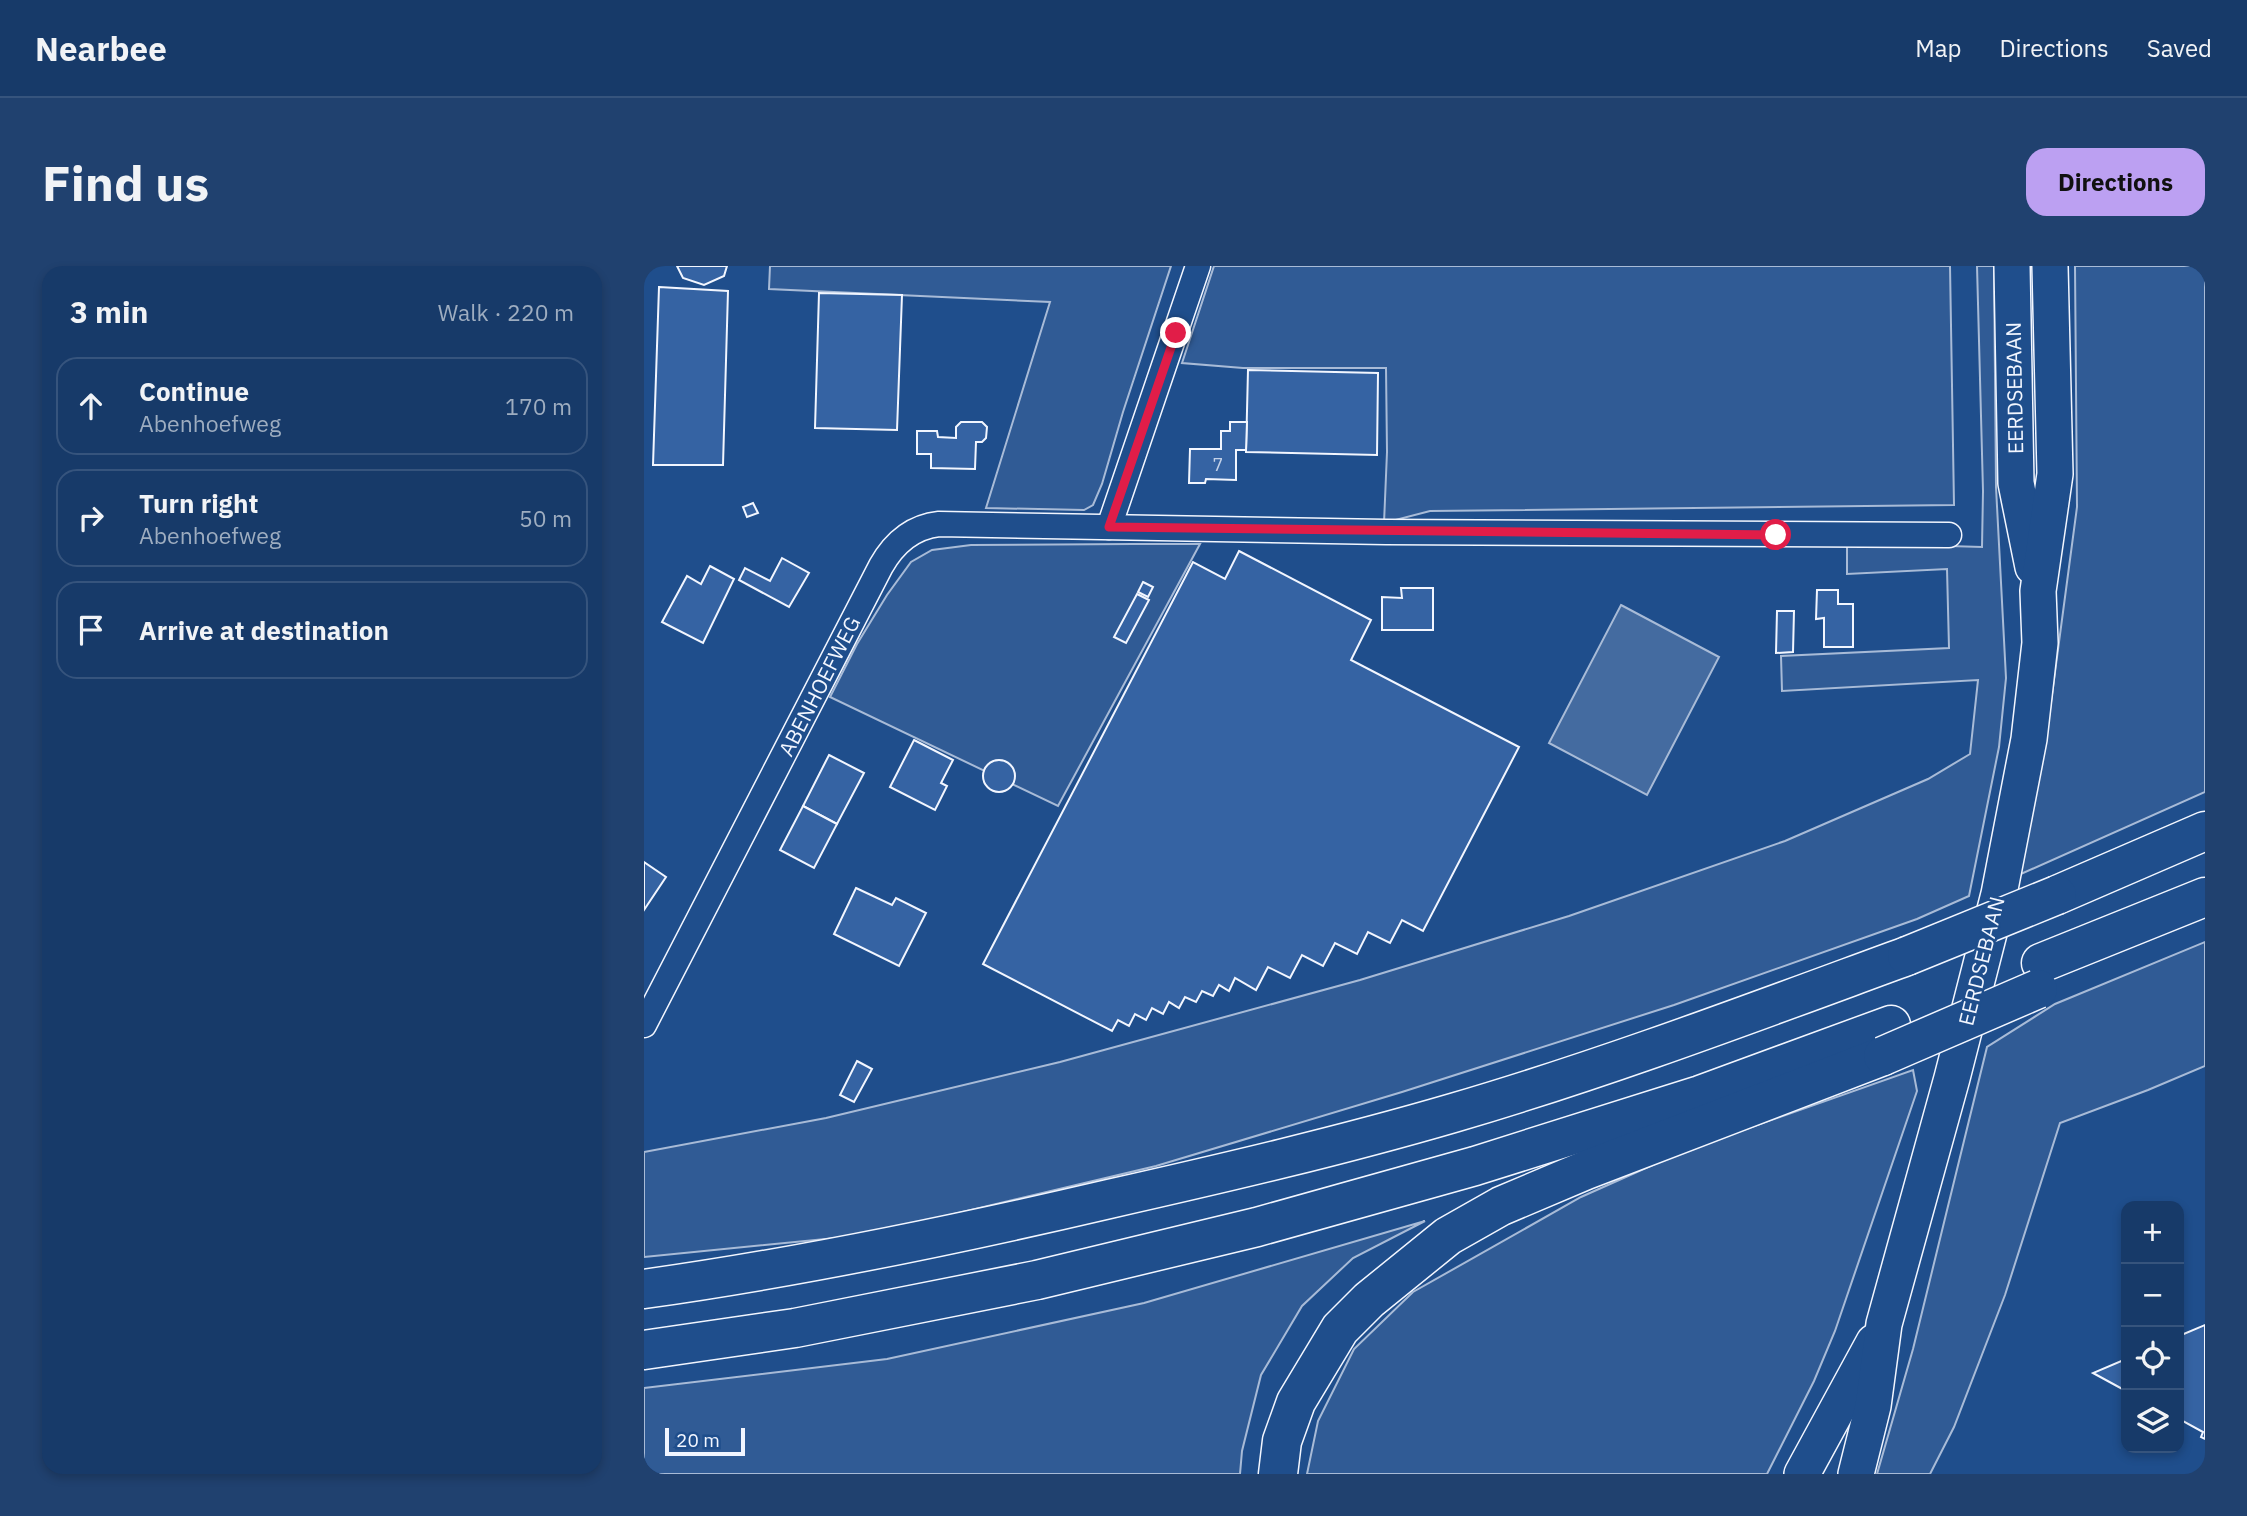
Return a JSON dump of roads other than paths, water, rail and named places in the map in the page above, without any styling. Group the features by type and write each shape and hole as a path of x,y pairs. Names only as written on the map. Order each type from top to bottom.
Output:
{"highway":[{"path":"2116,869 2194,808 2205,803"},
{"path":"644,1289 776,1269 905,1244 1258,1165 1467,1109 1691,1035 1907,956 2205,831"},
{"path":"1278,1474 1282,1441 1296,1402 1340,1329 1369,1300 1448,1236 1501,1206 2040,976 2100,939 2205,897"},
{"path":"644,1350 795,1328 1037,1280 1257,1227 1475,1166 1700,1095 1887,1041"}],"main road":[{"name":"EERDSEBAAN","path":"1856,1474 1873,1406 1884,1324 1952,1078 1999,894 2029,739 2040,643 2038,591 2016,483 2012,266"},
{"name":"EERDSEBAAN","path":"2038,591 2055,474 2050,266"},
{"name":"EERDSEBAAN","path":"1802,1474 1884,1324"}],"street":[{"path":"1109,527 1198,266"},
{"name":"ABENHOEFWEG","path":"644,1025 868,590 892,547 919,528 939,524 1398,532 1949,535"}]}
